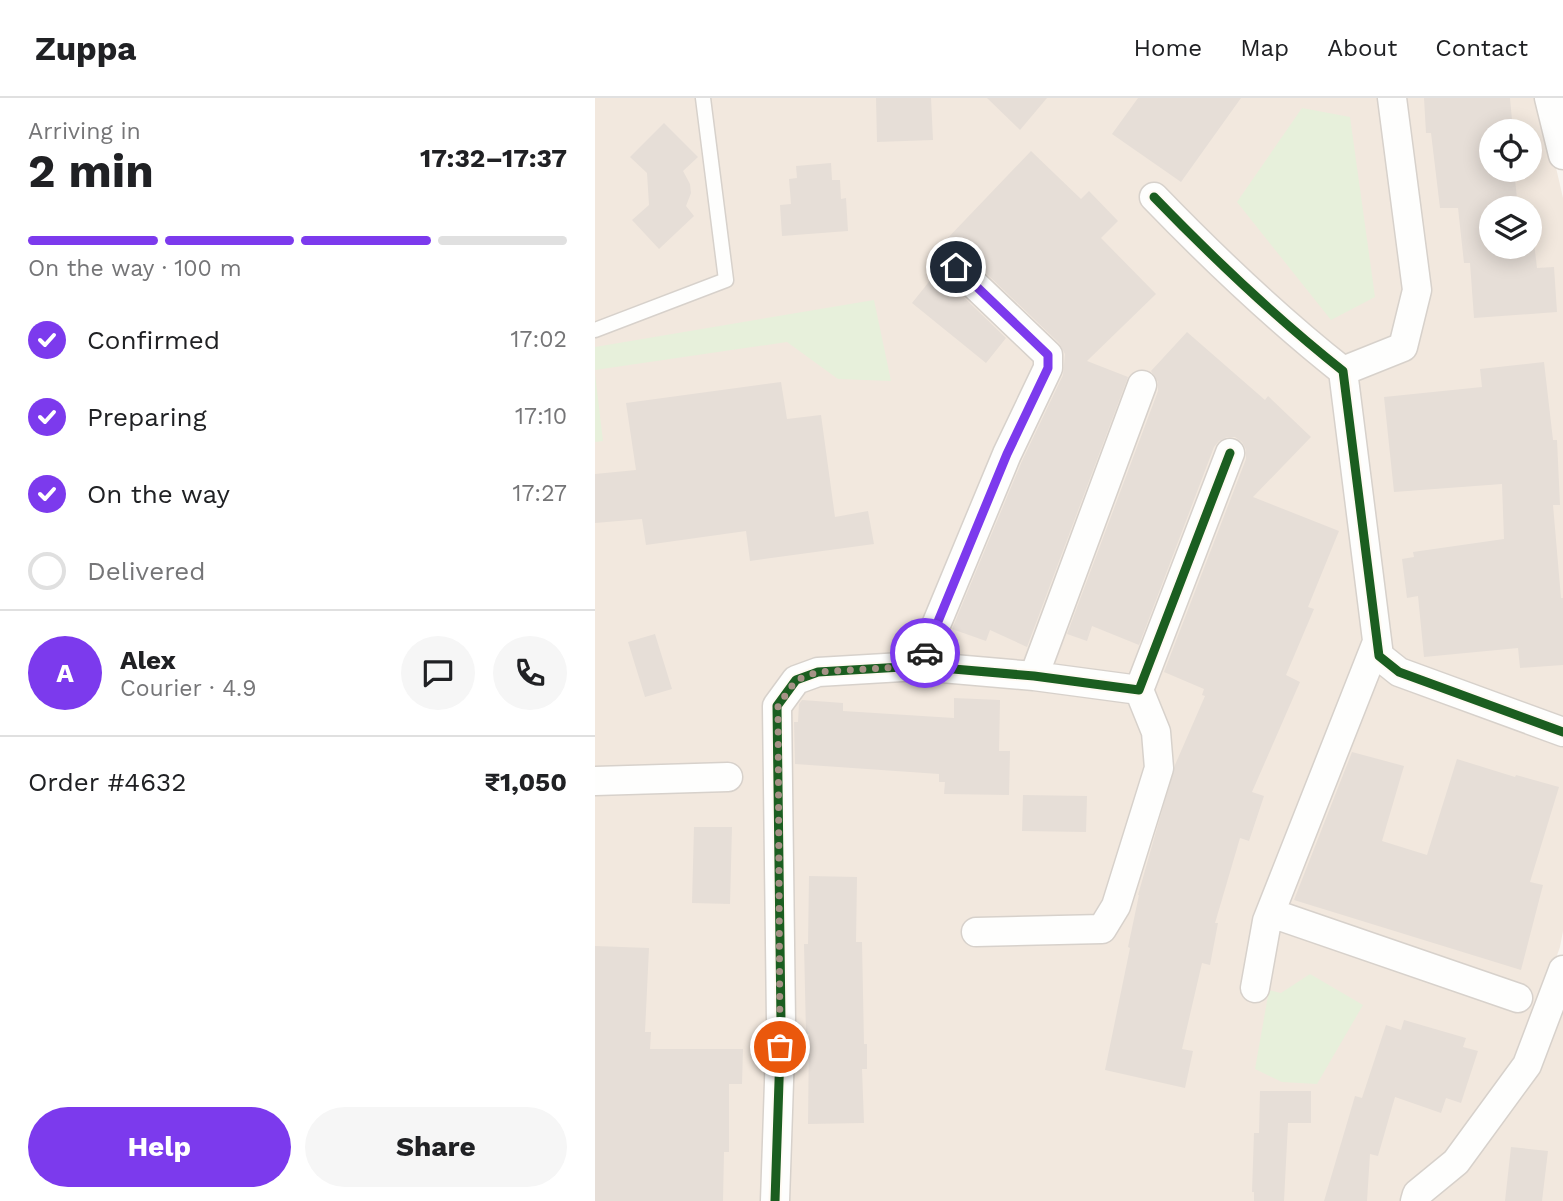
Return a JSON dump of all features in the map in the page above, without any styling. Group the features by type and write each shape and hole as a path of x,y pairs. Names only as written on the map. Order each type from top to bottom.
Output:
{"street":[{"path":"1343,371 1403,347 1417,290 1392,98"},
{"path":"1549,98 1563,155"},
{"path":"1154,197 1304,340 1343,371 1379,656 1399,672 1563,732"},
{"path":"919,666 1007,454 1048,368 1048,355 956,267"},
{"path":"1034,676 1142,385"},
{"path":"976,932 1102,929 1116,906 1159,768 1156,732 1139,690 1230,453"},
{"path":"1255,988 1271,912 1377,642"},
{"path":"775,1201 781,1022 778,706 796,680 818,672 919,666 1034,676 1139,690"},
{"path":"595,781 728,777"},
{"path":"1271,912 1518,998"},
{"path":"1415,1201 1417,1194 1456,1162 1527,1065 1563,970"}],"lane":[{"path":"595,330 726,280 703,98"}],"shaded area":[{"path":"595,98 1540,98 1563,198 1563,931 1560,947 1520,1057 1448,1152 1405,1201 595,1201"},
{"path":"1563,1002 1563,1201 1430,1201"}],"green space":[{"path":"1302,108 1350,117 1375,297 1331,320 1237,202"},
{"path":"874,300 891,381 838,379 787,342 595,370 595,347"},
{"path":"595,374 603,441 595,442"},
{"path":"1310,974 1363,1005 1317,1084 1282,1082 1255,1069 1269,990 1281,993"}],"building":[{"path":"876,98 931,98 933,140 877,142"},
{"path":"987,98 1047,98 1020,130"},
{"path":"1138,98 1241,98 1181,182 1112,134"},
{"path":"1424,98 1510,98 1512,119 1479,119 1479,182 1515,182 1517,196 1479,196 1479,259 1536,259 1537,268 1554,267 1557,312 1474,318 1470,263 1464,263 1458,208 1440,208 1431,133 1426,133"},
{"path":"664,123 698,157 683,171 690,184 691,193 686,206 694,216 659,249 632,220 649,205 647,173 630,157"},
{"path":"1031,151 1081,199 1089,191 1118,221 1101,238 1156,294 1087,361 1128,377 1027,647 990,630 986,641 952,629 1022,461 1063,375 1065,354 1059,343 967,255 961,251 953,251 944,242"},
{"path":"831,163 832,180 840,180 841,199 846,198 848,231 782,236 780,205 791,204 789,179 797,178 796,166"},
{"path":"940,268 945,279 1006,338 986,363 912,303"},
{"path":"1187,332 1265,400 1268,396 1311,437 1253,497 1339,531 1308,607 1314,609 1286,675 1300,682 1252,792 1264,796 1249,841 1240,838 1215,923 1218,923 1210,965 1202,963 1182,1049 1193,1051 1185,1088 1105,1070 1138,895 1175,765 1205,696 1202,695 1204,689 1164,672 1246,459 1242,442 1235,437 1227,437 1214,447 1139,645 1092,626 1087,641 1067,634 1158,391 1158,382 1151,371"},
{"path":"1544,362 1553,440 1557,440 1560,505 1553,505 1563,598 1563,665 1520,668 1518,648 1424,657 1418,596 1407,598 1402,559 1414,557 1413,552 1504,539 1502,484 1394,492 1384,397 1482,387 1480,369"},
{"path":"781,382 787,419 821,415 835,517 868,511 874,544 750,561 746,531 646,545 642,519 595,523 595,474 636,470 626,403"},
{"path":"655,634 672,689 645,697 628,642"},
{"path":"954,698 1000,700 999,751 1010,751 1009,795 944,794 945,782 939,782 939,774 795,764 794,722 798,722 799,704 802,700 843,703 843,711 954,718"},
{"path":"1352,752 1404,766 1382,841 1427,855 1457,759 1559,787 1530,882 1543,885 1521,970 1294,900"},
{"path":"1023,795 1087,796 1086,832 1022,831"},
{"path":"694,827 732,827 730,904 692,903"},
{"path":"809,876 857,877 856,942 862,942 864,1044 867,1044 867,1069 862,1069 864,1123 808,1124 809,1034 806,1034 804,944 808,944"},
{"path":"595,946 649,948 645,1032 651,1032 650,1049 743,1049 742,1084 729,1084 729,1152 724,1152 723,1201 595,1201"},
{"path":"1404,1020 1466,1038 1463,1047 1478,1051 1461,1103 1446,1098 1441,1113 1395,1097 1378,1156 1370,1154 1367,1201 1324,1201 1355,1096 1362,1098 1386,1025 1401,1030"},
{"path":"1260,1091 1311,1091 1311,1123 1288,1123 1284,1201 1254,1201 1252,1192 1254,1133 1259,1133"},
{"path":"1511,1147 1548,1151 1542,1201 1505,1201"}],"cycle path":[{"path":"1154,197 1246,287 1343,371 1379,656 1399,672 1563,732"},
{"path":"775,1201 781,1022 777,706 796,680 818,672 919,666 1034,676 1139,690 1230,453"}],"way so far":[{"path":"780,1047 778,706 796,680 818,672 919,666 925,653"}],"route":[{"path":"925,653 1007,454 1048,368 1048,355 956,267"}]}
